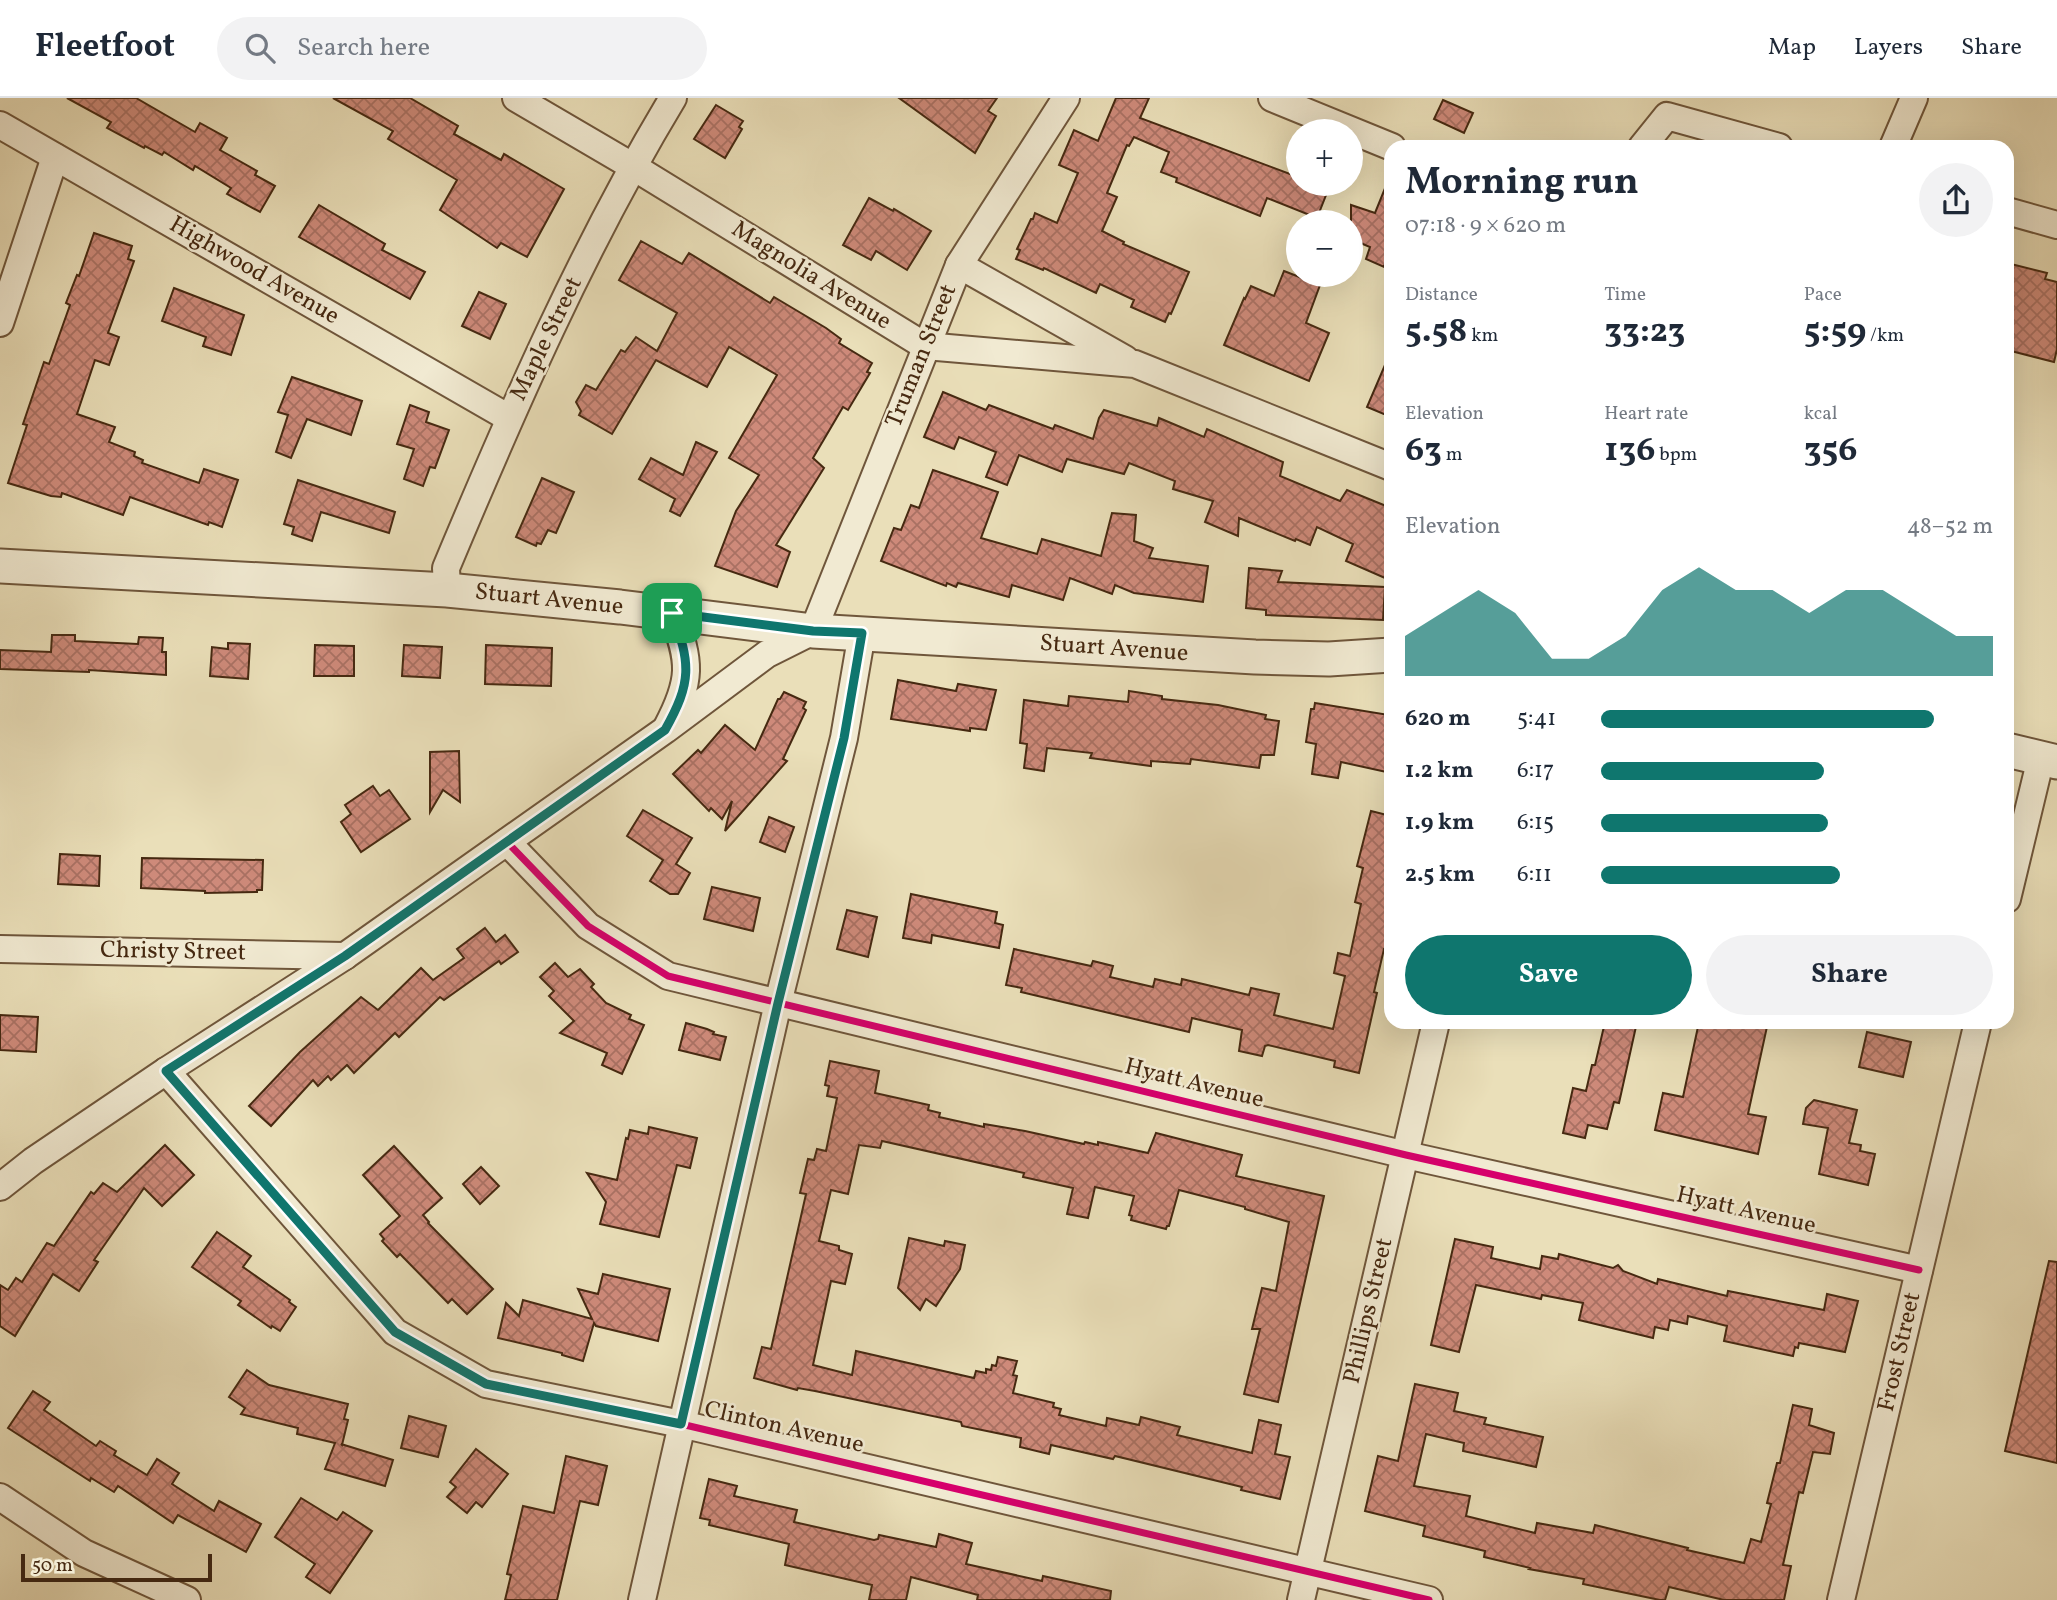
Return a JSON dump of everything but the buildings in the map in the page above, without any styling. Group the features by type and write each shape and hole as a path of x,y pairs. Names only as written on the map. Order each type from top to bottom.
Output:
{"street":[{"name":"Magnolia Avenue","path":"516,98 925,346 1135,364"},
{"name":"Maple Street","path":"447,590 446,568 509,418 632,166 673,98"},
{"name":"Truman Street","path":"813,631 959,265 1066,98"},
{"path":"1272,98 1384,144"},
{"path":"1896,140 1914,98"},
{"path":"1648,140 1667,116 1754,140"},
{"name":"Highwood Avenue","path":"0,125 509,418"},
{"path":"0,323 55,157"},
{"path":"2014,213 2057,225"},
{"name":"Magnolia Avenue","path":"959,265 1135,364 1384,464"},
{"name":"Stuart Avenue","path":"0,566 447,590 672,613 813,631 1255,657 1329,659 1384,655"},
{"path":"665,730 679,705 686,676 687,659 672,613"},
{"path":"0,1187 33,1161 166,1071 345,956 665,730 767,654 813,631"},
{"path":"642,1600 778,1003 844,738 862,633"},
{"path":"2014,752 2049,760 2014,876"},
{"name":"Hyatt Avenue","path":"507,842 588,926 668,976 1406,1155 1919,1270"},
{"name":"Christy Street","path":"0,949 345,956"},
{"name":"Phillips Street","path":"1301,1600 1434,1029"},
{"name":"Frost Street","path":"1841,1600 1976,1029"},
{"name":"Clinton Avenue","path":"166,1071 395,1332 486,1384 681,1424 1429,1600"},
{"path":"0,1497 84,1553 187,1600"}],"cycle path":[{"path":"507,842 588,926 668,976 1406,1155 1919,1270"},
{"path":"166,1071 395,1332 486,1384 681,1424 1429,1600"}],"route":[{"path":"672,613 813,631 862,633 844,738 778,1003 681,1424 486,1384 395,1332 166,1071 345,956 665,730 679,705 686,676 684,645 672,613"}]}
